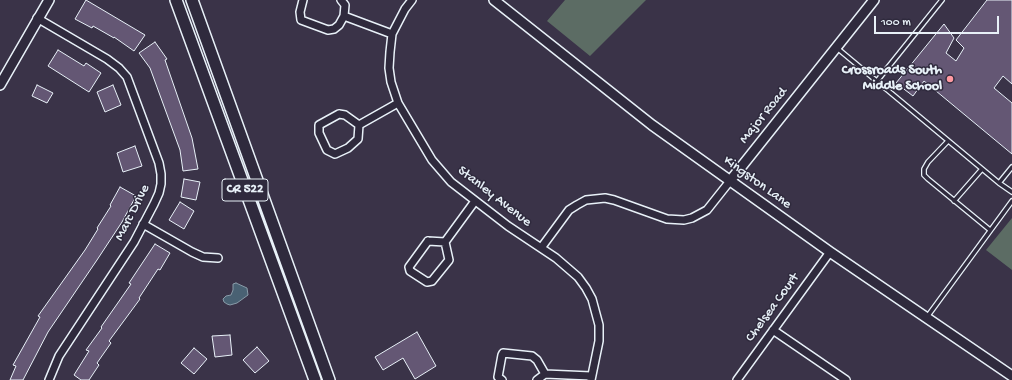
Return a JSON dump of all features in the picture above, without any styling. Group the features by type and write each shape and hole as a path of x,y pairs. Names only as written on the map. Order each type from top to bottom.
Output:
{"main road":[{"name":"CR 522","path":"176,0 315,380"},
{"name":"CR 522","path":"192,0 329,380"}],"street":[{"path":"0,84 37,18 49,0"},
{"path":"304,0 300,12 301,20 328,30 339,26 344,16 345,4 341,0"},
{"name":"Stanley Avenue","path":"412,0 405,9 392,34 389,68 391,82 398,103 428,154 451,182 508,226 556,258 578,277 592,299 599,325 599,341 591,378"},
{"name":"Kingston Lane","path":"494,0 652,125 830,252 1012,376"},
{"name":"Major Road","path":"541,248 569,210 586,200 600,198 614,200 667,219 684,220 692,218 707,210 874,0"},
{"path":"344,16 392,34"},
{"name":"Marc Drive","path":"37,18 107,59 119,68 127,77 159,163 161,174 159,193 143,224 130,248 59,356 50,380"},
{"path":"359,124 398,103"},
{"path":"339,114 345,115 359,124 358,139 348,148 335,154 327,150 319,133 319,125 339,114"},
{"path":"445,242 426,243 408,268 410,271 427,282 432,281 449,260 445,242 475,201"},
{"path":"143,224 202,257 218,258"},
{"name":"Chelsea Court","path":"737,380 830,252"},
{"path":"773,330 846,380"},
{"path":"502,380 498,376 503,353 532,356 537,360 545,374"},
{"path":"537,380 545,374 591,378"}],"lane":[{"path":"877,82 942,0"},
{"path":"836,47 948,141 1012,192"},
{"path":"948,141 928,162 924,169 924,175 928,180 990,230"},
{"path":"999,183 1012,167"},
{"path":"954,201 982,169"},
{"path":"926,318 1012,201"}],"green space":[{"path":"565,0 646,0 590,56 547,21"},
{"path":"1012,218 1012,270 986,250"}],"water":[{"path":"236,283 247,288 248,295 237,303 230,305 227,304 223,299 226,296 231,295 233,284"}],"building":[{"path":"86,0 145,35 134,51 114,37 75,19"},
{"name":"Crossroads South Middle School","path":"987,0 1012,0 1012,84 1003,76 994,88 1012,103 1012,154 924,81 913,96 896,83 944,24 954,38 946,53 956,61 964,48 956,40"},
{"path":"155,42 167,59 165,60 192,138 198,169 183,171 180,150 150,68 139,53"},
{"path":"58,50 84,66 86,63 101,73 89,92 48,66"},
{"path":"37,85 53,93 47,103 32,96"},
{"path":"113,85 121,105 105,112 97,92"},
{"path":"135,146 142,166 123,172 117,153"},
{"path":"184,179 200,182 196,200 181,197"},
{"path":"120,187 136,196 122,222 48,332 23,380 10,380 16,366 13,365 40,317 38,316 85,250 111,206 110,205"},
{"path":"180,202 194,211 184,229 169,220"},
{"path":"155,244 170,253 160,270 158,269 139,298 140,299 109,341 111,343 97,363 99,365 89,380 81,380 74,375 89,351 86,350 131,284 129,283"},
{"path":"417,332 436,366 415,379 403,358 383,370 375,357"},
{"path":"230,335 232,355 215,357 212,336"},
{"path":"257,347 269,361 255,373 243,360"},
{"path":"194,348 207,359 194,374 181,363"}],"place":[{"name":"Crossroads South Middle School","path":"950,79"}]}
